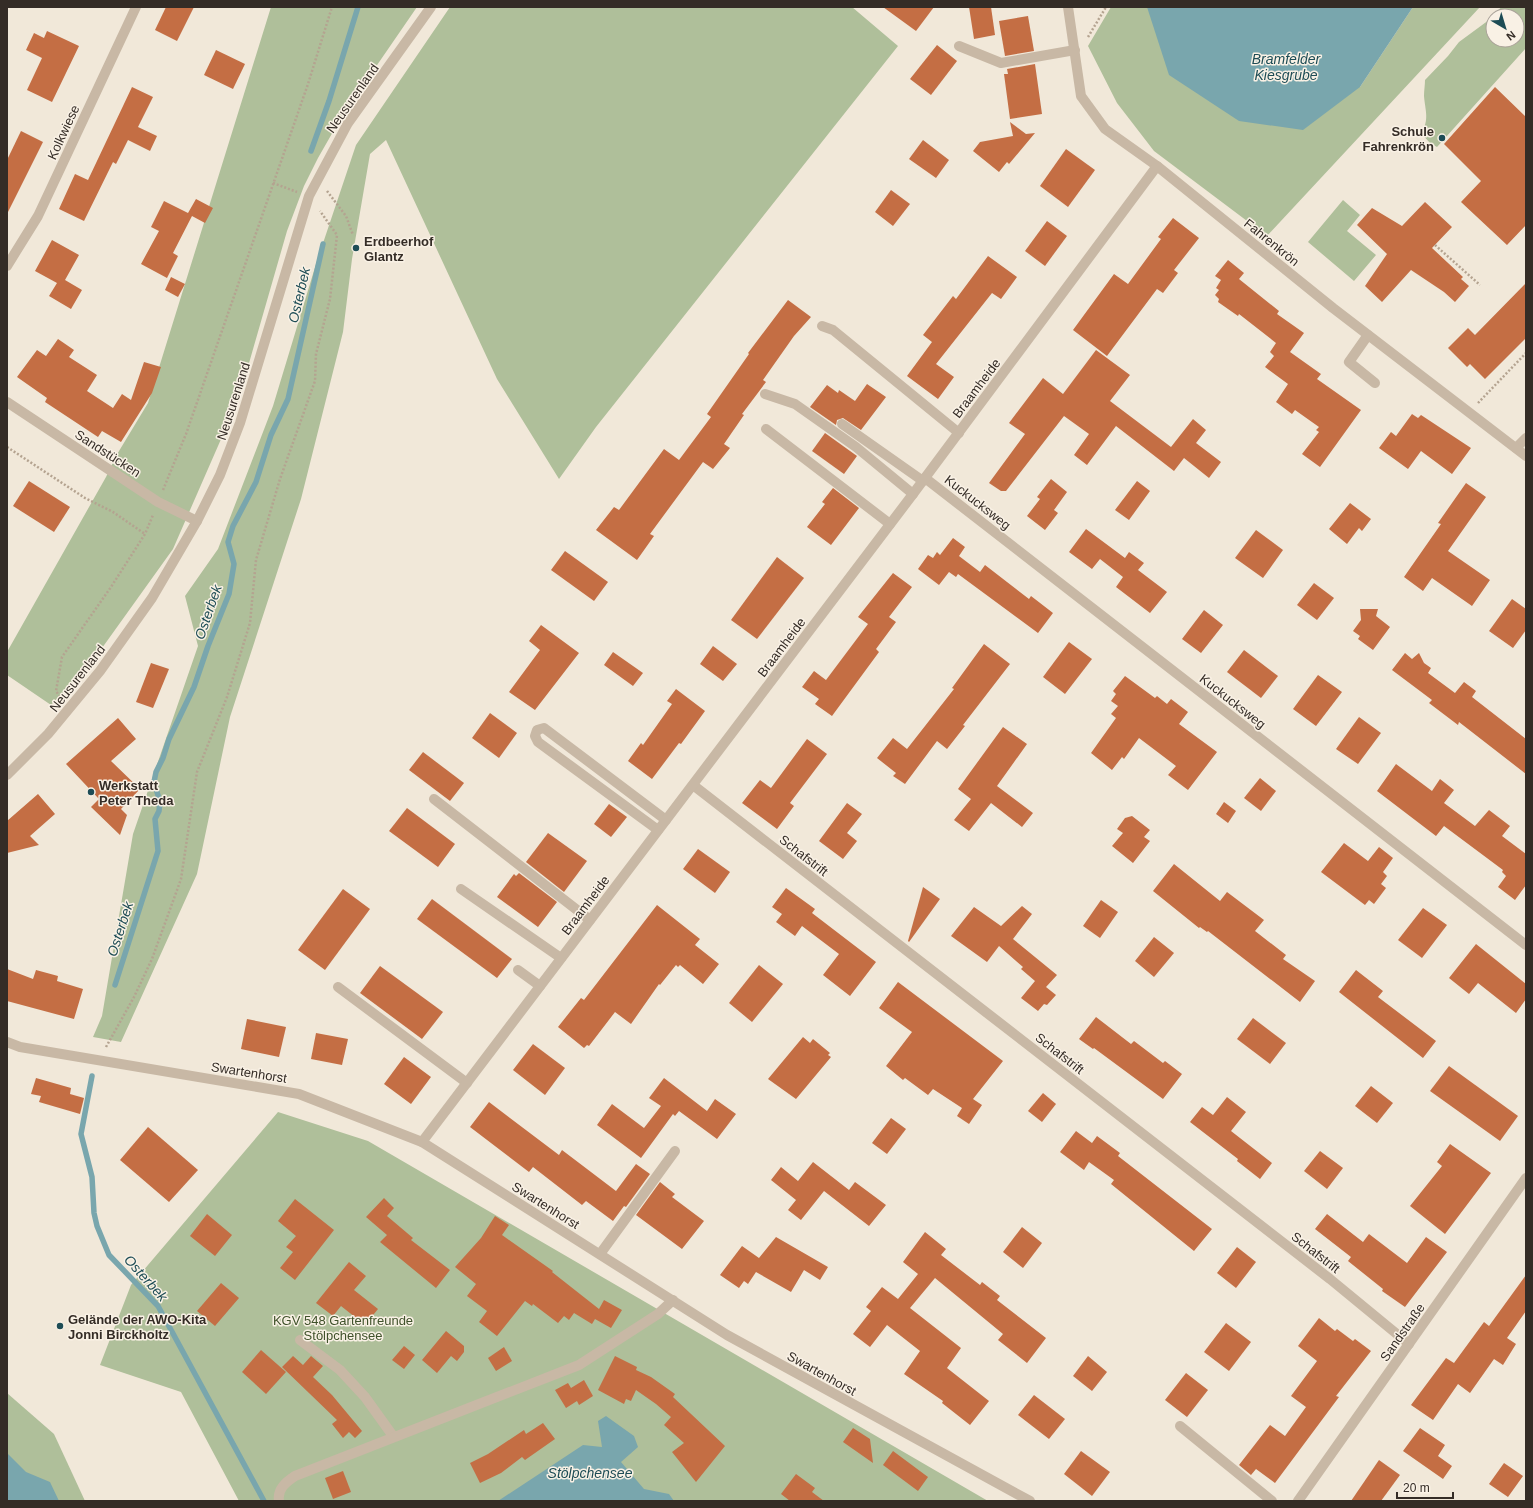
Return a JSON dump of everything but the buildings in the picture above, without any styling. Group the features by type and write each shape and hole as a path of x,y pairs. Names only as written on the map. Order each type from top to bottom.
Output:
{"street":[{"name":"Kolkwiese","path":"7,266 38,216 136,7"},
{"name":"Neusurenland","path":"7,775 69,710 100,671 152,598 197,521 220,475 240,423 309,196 348,123 431,7"},
{"name":"Fahrenkrön","path":"1068,7 1081,96 1105,128 1157,166 1368,335 1526,456"},
{"path":"959,46 1001,63 1074,50"},
{"name":"Braamheide","path":"422,1142 924,480 1157,166"},
{"path":"822,326 833,330 959,433"},
{"path":"1368,335 1349,362 1375,383"},
{"path":"765,394 795,404 856,447 913,494"},
{"name":"Sandstücken","path":"7,402 158,502 197,521"},
{"name":"Kuckucksweg","path":"842,424 924,480 1526,945"},
{"path":"766,429 890,524"},
{"path":"1516,448 1526,438"},
{"path":"658,830 538,742 535,736 538,730 544,728 666,820"},
{"name":"Schafstrift","path":"693,785 1330,1278 1410,1344"},
{"path":"434,799 590,920"},
{"path":"461,889 561,958"},
{"path":"518,970 540,986"},
{"path":"338,987 467,1083"},
{"name":"Swartenhorst","path":"7,1042 20,1047 299,1094 422,1142 727,1335 1030,1501"},
{"path":"600,1254 675,1151"},
{"name":"Sandstraße","path":"1298,1501 1526,1178"},
{"path":"279,1501 278,1497 284,1482 295,1476 393,1436 579,1365 658,1314 672,1300"},
{"path":"300,1340 340,1370 365,1397 393,1436"},
{"path":"1180,1426 1272,1501"}],"path":[{"path":"69,710 56,691 62,657 111,587 145,534 186,434 308,84 332,7"},
{"path":"1074,50 1086,41 1106,7"},
{"path":"318,179 346,216 353,235"},
{"path":"99,1060 134,997 152,959 166,924 181,879 197,772 226,696 250,623 256,560 280,479 315,381 316,354 330,299 337,235 309,196 273,183"},
{"path":"1435,245 1480,285"},
{"path":"1479,402 1526,352"},
{"path":"7,447 85,498 112,512 145,534"}],"green space":[{"path":"271,7 417,7 342,116 304,186 287,231 239,398 173,549 92,662 51,705 7,675 7,652 106,477 116,456 148,403"},
{"path":"450,7 852,7 898,46 596,427 559,479 497,379 386,140 370,154 352,259 343,332 301,499 230,717 197,874 121,1042 93,1037 102,1016 133,834 198,646 185,596 218,549 273,406 316,264 356,145"},
{"path":"1111,7 1147,7 1360,87 1413,7 1480,7 1267,236 1154,151 1117,103 1088,46"},
{"path":"1526,7 1526,48 1437,147 1430,143 1421,133 1426,119 1424,96 1425,80 1459,42 1485,23 1485,48 1525,48 1525,8 1500,8"},
{"path":"1343,200 1360,215 1347,231 1376,255 1354,281 1308,242"},
{"name":"KGV 548 Gartenfreunde Stölpchensee","path":"278,1112 368,1141 988,1501 239,1501 181,1392 100,1365 131,1285"},
{"path":"7,1393 54,1434 85,1501 7,1501"}],"water":[{"name":"Bramfelder Kiesgrube","path":"1147,7 1413,7 1360,87 1303,130 1239,121 1169,75"},
{"name":"Stölpchensee","path":"606,1416 634,1436 638,1447 621,1462 644,1489 669,1494 674,1501 498,1501 583,1445 602,1447 598,1421"},
{"path":"7,1453 26,1472 50,1482 59,1501 7,1501"}],"waterway":[{"name":"Osterbek","path":"311,151 329,101 358,7"},
{"name":"Osterbek","path":"115,985 158,851 155,819 159,811 160,802 154,782 156,772 163,758 169,739 194,687 208,646 229,594 234,564 228,542 233,526 256,482 271,435 288,399 323,244"},
{"name":"Osterbek","path":"92,1076 81,1134 92,1177 94,1213 97,1226 109,1255 158,1306 264,1501"}],"place":[{"name":"Schule Fahrenkrön","path":"1442,138"},
{"name":"Erdbeerhof Glantz","path":"356,248"},
{"name":"Werkstatt Peter Theda","path":"91,792"},
{"name":"Gelände der AWO-Kita Jonni Birckholtz","path":"60,1326"}]}
